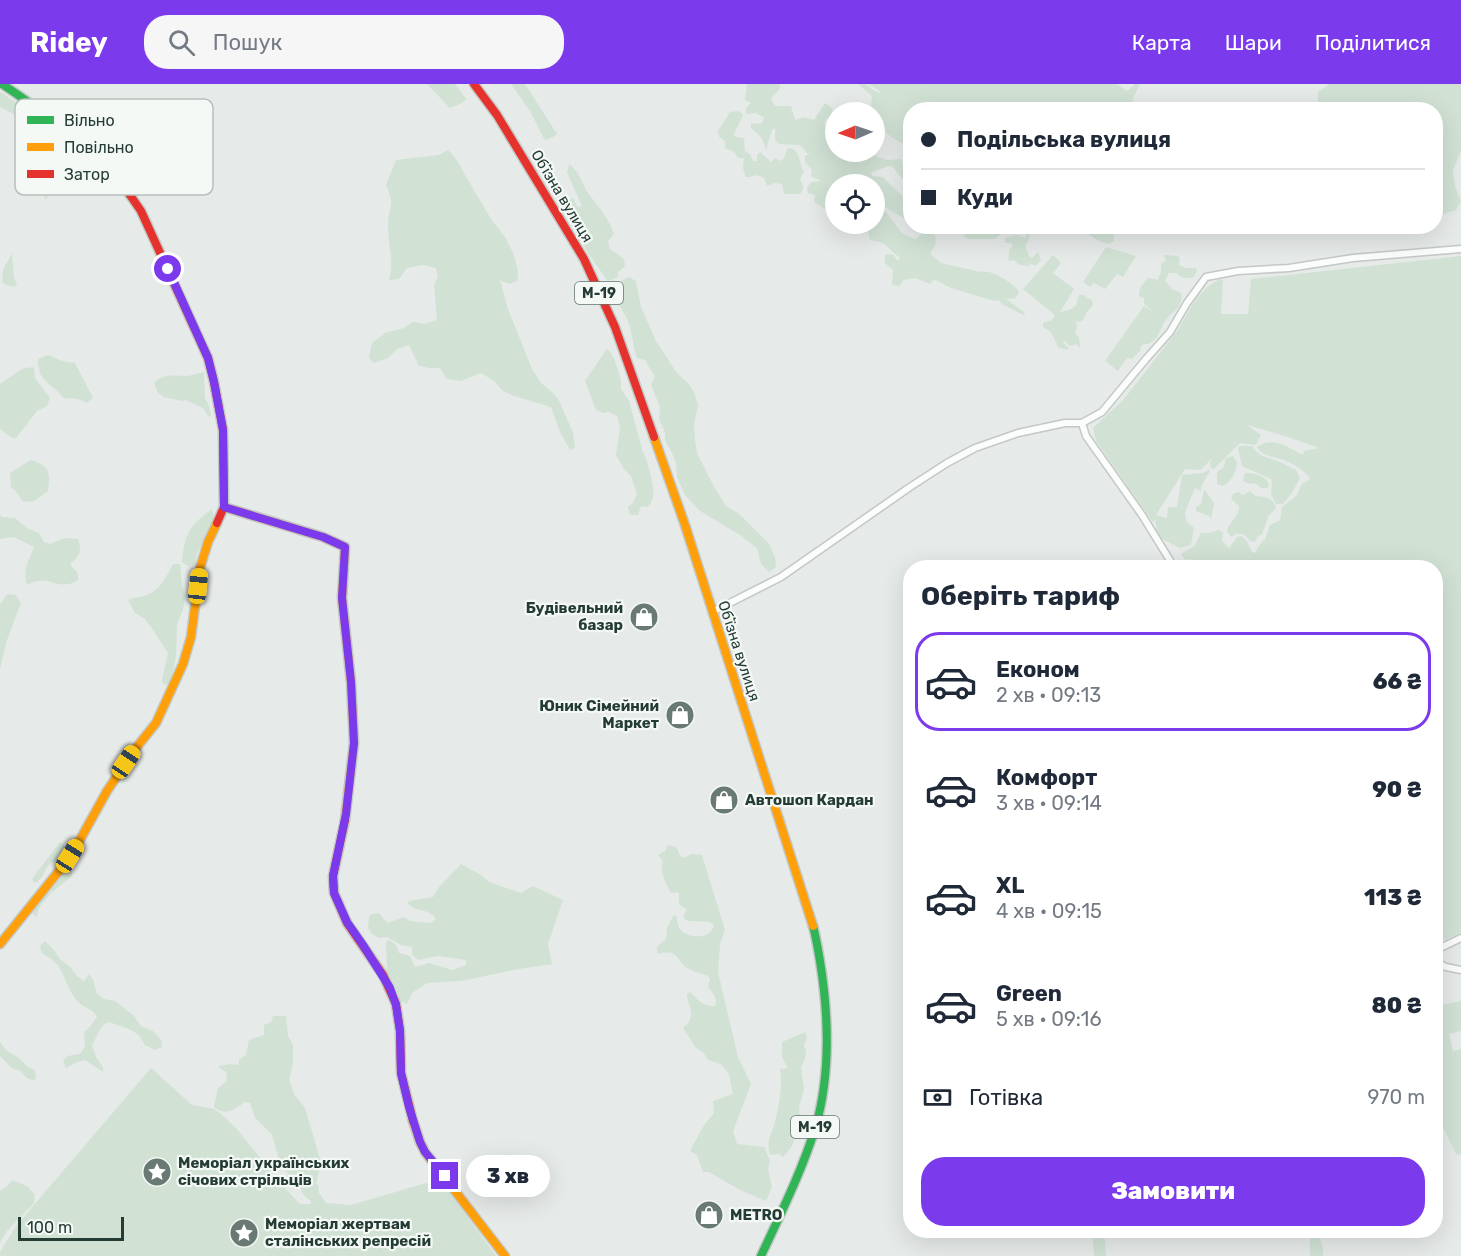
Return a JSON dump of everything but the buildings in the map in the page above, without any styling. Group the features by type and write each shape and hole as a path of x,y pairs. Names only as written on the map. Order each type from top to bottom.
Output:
{"main road":[{"path":"2,84 23,99"},
{"name":"Обʼїзна вулиця","path":"474,84 497,116 584,259 615,327 671,484 774,801 814,933 826,1014 826,1067 820,1112 789,1196 760,1256"},
{"path":"0,944 70,856 107,791 156,723 183,664 191,637 200,568 208,542 224,507 223,430 208,358 141,211 131,195"},
{"path":"224,507 323,537 345,547 342,598 351,682 354,743 346,814 333,876 334,893 347,922 383,975 396,1005 400,1031 401,1073 420,1142 425,1152 505,1256"}],"street":[{"path":"712,612 781,577 910,487 975,448 1018,433 1065,423 1082,423 1102,412 1170,332 1206,277 1238,271 1289,268 1353,258 1461,249"},
{"path":"1082,423 1086,436 1142,515 1170,560"},
{"path":"1443,947 1461,938"},
{"path":"1443,966 1461,970"}],"green space":[{"path":"427,84 455,84 466,99 450,108"},
{"path":"511,84 525,84 557,134 546,140 543,137 530,111"},
{"path":"747,84 779,84 781,87 771,99 775,106 791,106 795,120 805,117 814,120 825,103 825,162 885,162 885,159 901,159 903,180 893,167 888,166 871,174 825,174 825,209 814,202 815,195 808,193 807,188 811,182 821,181 811,176 812,170 805,162 805,156 811,153 807,153 800,145 779,144 775,140 775,128 772,130 766,150 762,138 751,128 751,123 761,124 763,117 756,113 746,114 746,108 751,103 745,100"},
{"path":"858,84 866,84 880,93 869,84 1117,84 1127,91 1135,84 1140,84 1132,102 903,102 903,144 885,131 885,102 871,102 872,96"},
{"path":"1328,84 1461,84 1461,151 1453,170 1455,186 1461,201 1456,210 1443,214 1443,102 1317,102 1318,92"},
{"path":"0,92 15,101 15,115 0,107"},
{"path":"738,111 743,114 734,135 744,138 745,151 750,154 753,161 757,161 757,155 760,152 771,162 775,158 780,161 783,159 788,148 795,150 804,171 800,179 803,190 800,194 784,194 782,184 775,183 767,186 764,178 757,175 746,177 743,169 744,158 738,158 734,152 725,148 725,141 719,137 718,131 730,112"},
{"path":"448,150 458,162 511,249 516,263 517,281 509,284 500,280 508,309 532,369 541,383 558,399 573,432 575,448 570,450 560,432 551,407 503,391 494,381 481,373 461,381 447,379 440,368 419,366 409,345 397,349 388,358 374,363 369,358 372,343 385,333 404,328 413,322 425,324 437,320 434,285 438,277 436,268 423,265 407,268 399,279 389,280 391,258 388,222 391,202 386,185 396,160 439,155"},
{"path":"569,164 578,174 612,229 614,234 608,241 610,249 624,259 625,266 618,272 618,277 611,280 607,280 590,256 568,214 566,201 573,198 577,207 582,206 567,172"},
{"path":"885,179 903,196 903,217 886,207"},
{"path":"885,211 903,234 915,239 921,234 935,235 936,244 930,254 941,263 980,272 990,272 1001,277 1019,291 1016,298 1006,299 1024,312 1025,316 1002,304 999,300 994,301 951,288 934,279 930,284 915,278 903,280 900,286 892,285 893,270 885,263 885,255 892,254 898,261 900,258 883,243 870,240 868,234 885,234"},
{"path":"1001,234 995,239 968,239 964,235"},
{"path":"1027,234 1030,234 1025,246 1029,256 1032,258 1038,252 1041,260 1036,266 1019,265 1014,260 1009,261 1008,259 1009,250 1013,246 1011,243 1005,243 1005,238 1017,235 1025,238"},
{"path":"1088,234 1113,234 1114,241 1109,244"},
{"path":"1106,247 1136,256 1123,277 1117,274 1105,289 1094,283 1090,287 1083,282"},
{"path":"12,253 14,278 17,284 14,287 2,282 3,270"},
{"path":"1053,255 1061,263 1053,273 1074,289 1060,312 1076,306 1079,295 1092,300 1093,305 1083,320 1076,321 1075,333 1079,337 1080,348 1076,344 1070,346 1064,341 1063,343 1069,348 1067,350 1058,347 1051,332 1043,327 1043,323 1052,320 1055,315 1023,289"},
{"path":"1165,255 1177,256 1180,258 1179,265 1196,268 1197,271 1194,277 1189,278 1169,273 1165,281 1172,289 1181,293 1179,306 1165,321 1155,339 1141,346 1140,351 1132,359 1127,358 1118,371 1105,361 1144,306 1155,313 1144,304 1144,298 1139,296 1140,288 1148,278 1158,280 1161,264 1166,260"},
{"path":"1461,256 1461,933 1443,940 1443,560 1185,560 1181,554 1195,545 1201,533 1219,530 1223,533 1222,541 1229,548 1237,537 1242,536 1255,553 1265,539 1270,525 1280,520 1282,507 1296,496 1302,484 1309,480 1310,478 1296,466 1266,455 1257,447 1273,442 1285,445 1301,454 1304,451 1319,448 1247,425 1261,435 1256,445 1240,443 1214,469 1211,468 1210,463 1212,458 1201,470 1185,469 1156,515 1167,518 1168,507 1177,507 1182,475 1210,471 1201,491 1195,488 1185,512 1186,521 1194,528 1191,545 1180,548 1158,537 1155,519 1153,522 1096,441 1093,428 1124,399 1177,331 1196,299 1207,287 1220,279 1223,280 1221,314 1248,314 1251,279"},
{"path":"629,277 636,281 641,307 656,341 677,373 694,392 698,405 694,424 697,453 726,506 738,513 770,545 776,567 769,572 761,564 757,548 700,511 685,495 677,477 676,463 665,440 665,432 659,419 660,407 651,384 655,377 645,360 637,358 629,324 614,293 613,288"},
{"path":"607,349 615,361 621,380 621,389 629,401 652,481 653,499 648,507 641,506 638,515 630,515 628,507 633,503 637,494 631,476 616,455 620,428 617,416 596,410 585,381"},
{"path":"48,355 75,363 93,398 87,403 78,399 64,398 46,382 40,373 38,359"},
{"path":"34,367 35,378 50,398 47,406 37,411 16,438 11,437 0,429 0,384 25,368"},
{"path":"204,372 205,398 211,416 209,417 203,408 185,400 164,397 158,393 154,383 166,376 188,376"},
{"path":"1252,446 1260,455 1296,470 1300,478 1283,504 1276,504 1271,494 1271,479 1242,466 1238,448"},
{"path":"1233,456 1237,462 1233,476 1223,486 1217,484 1217,472 1224,467 1226,458"},
{"path":"31,460 45,467 49,475 48,491 34,501 23,502 11,487 10,473"},
{"path":"1245,473 1262,477 1269,484 1268,488 1261,488 1255,483 1249,484 1243,481"},
{"path":"1204,490 1214,503 1211,519 1196,511 1196,507 1201,504"},
{"path":"1250,491 1255,496 1271,500 1276,508 1269,515 1262,534 1252,542 1243,534 1231,537 1227,531 1239,509 1239,506 1231,499 1233,494 1238,492 1243,495"},
{"path":"212,509 211,531 199,549 197,564 188,566 182,562 187,537 198,520"},
{"path":"0,515 15,518 27,528 39,533 44,542 50,544 65,538 78,539 79,553 71,566 78,573 78,580 69,584 40,581 27,585 26,569 34,547 14,537 0,539"},
{"path":"173,564 180,564 185,596 177,625 176,656 171,681 167,685 162,683 168,653 145,619 135,613 128,600 156,590 166,578"},
{"path":"7,594 16,595 21,603 7,640 0,669 0,605"},
{"path":"60,842 67,852 51,863 35,883 32,880 34,876"},
{"path":"668,845 676,847 684,858 691,854 702,855 725,930 720,944 718,972 738,1057 751,1084 733,1131 737,1144 764,1147 770,1161 768,1169 772,1187 766,1201 740,1190 709,1172 703,1172 697,1155 690,1151 704,1125 714,1113 713,1101 733,1094 729,1074 721,1064 708,1060 704,1053 696,1048 683,1028 691,1015 687,994 690,992 704,1004 715,1006 715,998 708,987 710,979 708,976 688,969 672,953 658,954 657,947 666,939 667,928 673,916 676,915 682,932 689,935 705,935 714,926 710,922 684,919 687,910 679,904 679,893 671,893 662,874 663,861 658,855 665,851"},
{"path":"461,864 489,882 521,893 533,886 563,900 548,944 552,964 461,981 427,983 412,993 407,1004 397,999 387,971 386,942 389,940 396,945 399,953 410,956 415,967 429,963 452,970 466,965 466,960 438,956 418,960 412,955 412,947 372,934 368,928 369,917 379,913 387,923 404,917 410,921 431,923 436,919 408,904 409,901 433,897 439,887"},
{"path":"72,872 72,876 51,893 40,906 36,917 32,913 40,901 50,892 63,873"},
{"path":"45,941 77,976 84,981 89,974 97,994 104,999 115,1001 133,1015 141,1026 153,1031 161,1040 162,1047 155,1050 145,1045 139,1035 109,1022 102,1026 92,1045 103,1067 103,1072 85,1060 66,1068 63,1061 68,1056 80,1054 85,1047 84,1031 97,1017 91,1010 79,1003 58,965 42,953 40,946"},
{"path":"1461,1001 1461,1031 1449,1034 1453,1051 1461,1049 1461,1155 1456,1154 1443,1127 1443,1005"},
{"path":"273,1016 286,1016 288,1036 293,1045 293,1064 289,1079 294,1094 305,1108 320,1159 316,1184 326,1203 351,1205 440,1179 496,1256 0,1256 0,1252 16,1226 151,1068 192,1105 214,1109 221,1114 236,1128 300,1204 311,1204 301,1189 302,1173 291,1176 281,1167 272,1135 255,1118 250,1103 245,1102 226,1112 214,1107 218,1088 225,1083 227,1078 226,1072 219,1066 239,1065 239,1060 246,1055 249,1040 264,1035 264,1025 271,1022"},
{"path":"805,1032 807,1038 804,1045 805,1059 801,1067 804,1089 799,1108 800,1119 792,1146 783,1157 779,1154 770,1155 769,1142 780,1096 780,1069 788,1068 782,1057 782,1042"},
{"path":"0,1042 7,1051 35,1070 35,1080 13,1069 0,1056"},
{"path":"12,1180 27,1186 35,1195 34,1203 7,1231 0,1243 0,1191"},
{"path":"1093,1238 1105,1238 1106,1256 1094,1256"},
{"path":"1310,1238 1320,1238 1323,1256 1310,1256"}],"traffic: fast":[{"path":"2,84 23,99"},
{"path":"761,1256 790,1194 809,1145 824,1088 827,1025 820,961 813,926"}],"traffic: slow":[{"path":"654,437 685,525 813,926"},
{"path":"224,507 323,537 345,547 342,598 351,682 354,743 345,820"},
{"path":"0,944 71,856 107,791 156,723 183,664 191,637 200,568 217,523"},
{"path":"413,1121 425,1152 505,1256"}],"traffic: jam":[{"path":"474,84 497,115 584,259 615,327 654,437"},
{"path":"130,195 141,211 208,358 223,430 224,507 217,523"},
{"path":"345,820 333,876 334,893 347,923 383,975 396,1004 400,1031 401,1073 413,1121"}],"place":[{"name":"Будівельний базар","path":"644,617"},
{"name":"Юник Сімейний Маркет","path":"680,715"},
{"name":"Автошоп Кардан","path":"724,800"},
{"name":"Меморіал українських січових стрільців","path":"157,1172"},
{"name":"METRO","path":"709,1215"},
{"name":"Меморіал жертвам сталінських репресій","path":"244,1233"}],"route":[{"path":"168,269 208,358 214,382 223,430 224,507 323,537 345,547 342,598 351,682 354,743 346,814 333,876 334,893 347,922 390,988 396,1005 400,1031 401,1073 409,1107 425,1152 445,1176"}]}
